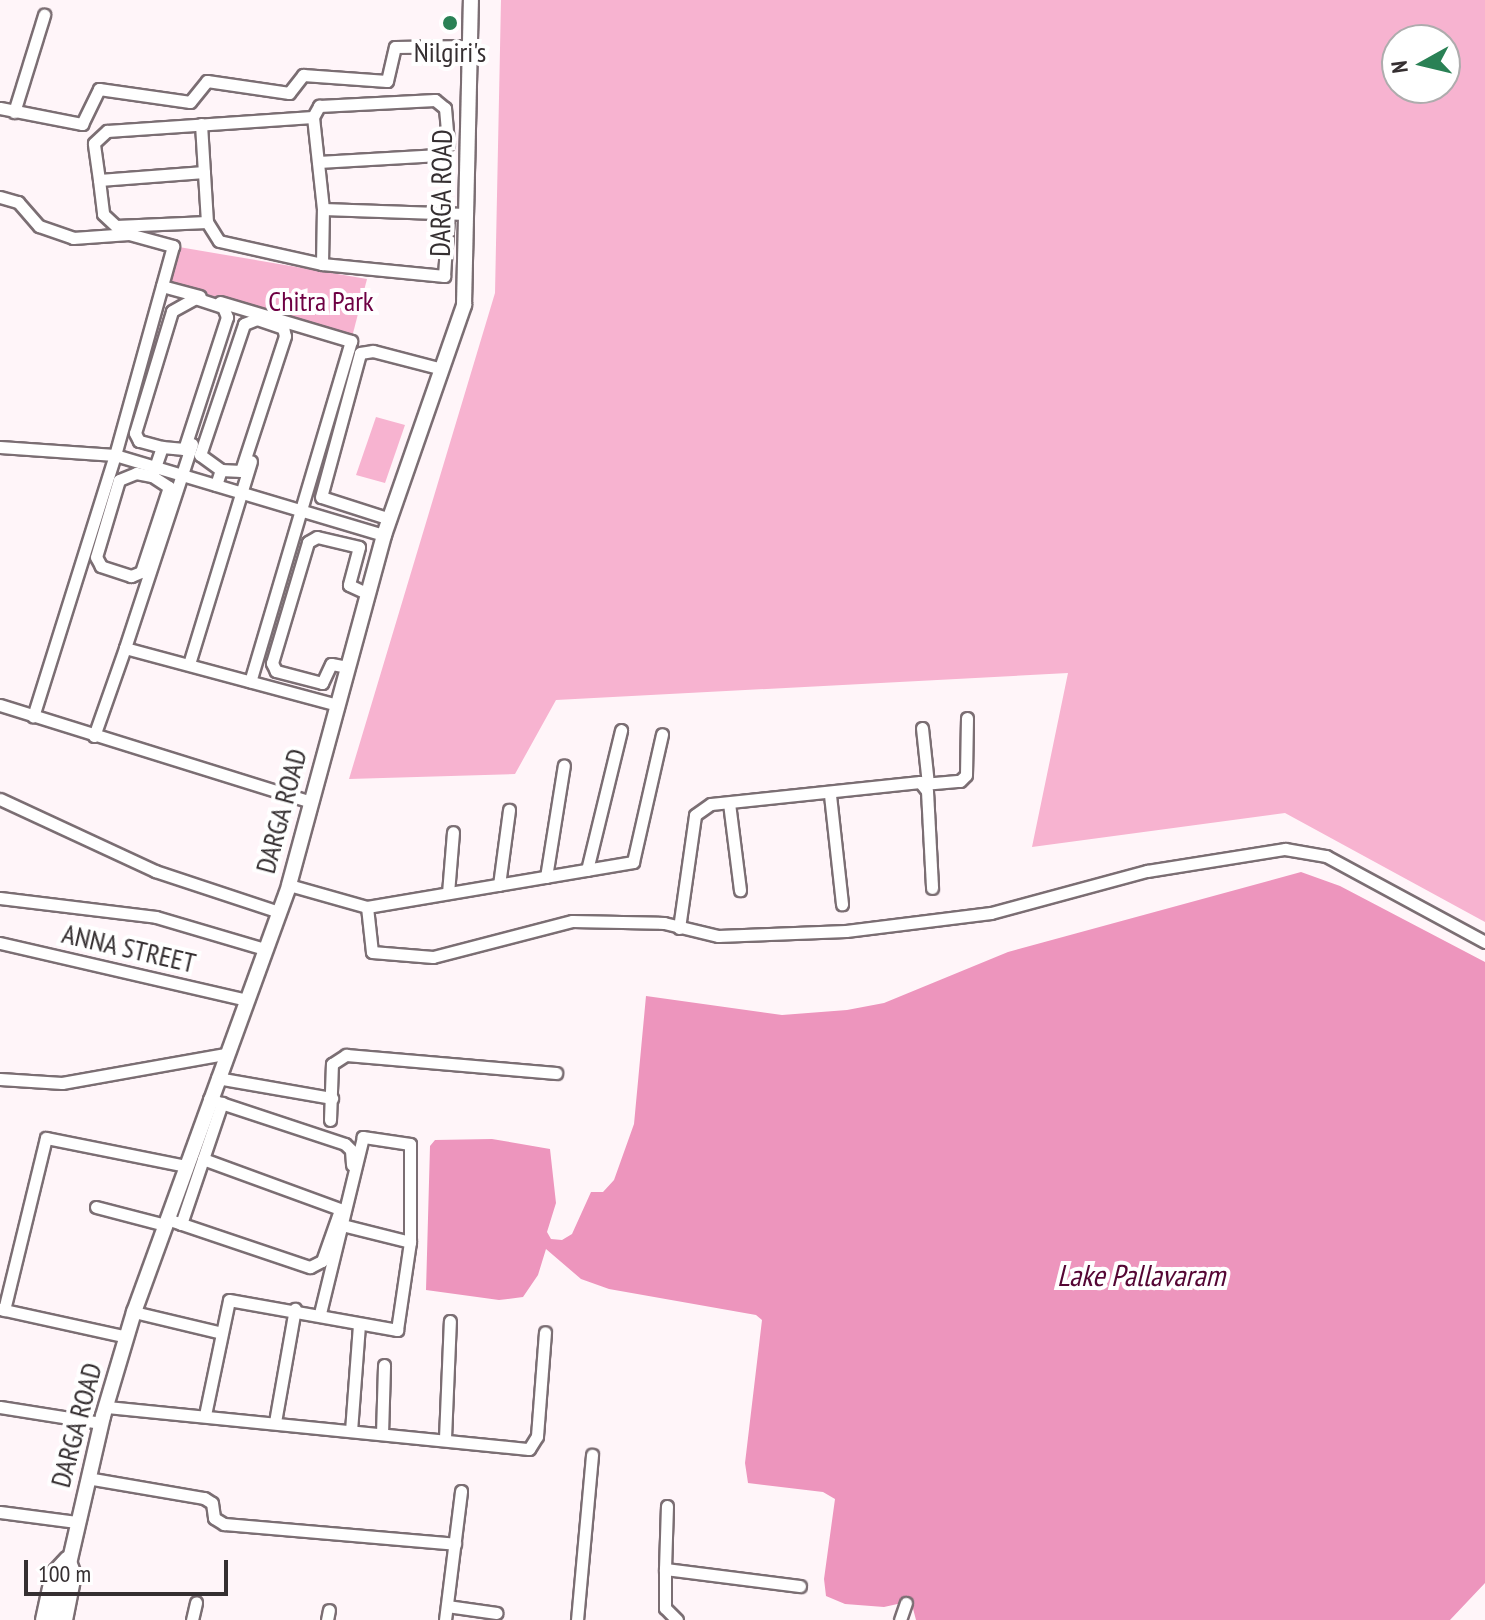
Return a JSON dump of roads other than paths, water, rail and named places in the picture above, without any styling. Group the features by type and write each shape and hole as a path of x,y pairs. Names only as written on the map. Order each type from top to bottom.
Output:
{"street":[{"name":"DARGA ROAD","path":"56,1620 87,1478 134,1312 171,1222 186,1166 216,1101 217,1078 225,1054 289,885 384,535 464,305 471,0"},
{"path":"14,112 44,15"},
{"path":"0,108 82,124 99,89 190,102 207,81 289,93 303,75 387,81 395,47 470,46"},
{"path":"318,162 439,155 448,144 445,108 435,100 319,106 313,117 323,209 322,264"},
{"path":"207,222 116,226 103,214 94,143 98,135 313,117"},
{"path":"201,124 207,222 219,241 322,264 444,276 448,215"},
{"path":"99,180 204,172"},
{"path":"0,197 18,202 39,226 73,238 129,234 173,246 115,455 33,716"},
{"path":"323,209 466,214"},
{"path":"162,286 351,341 250,681"},
{"path":"195,298 223,307 227,317 184,449 162,447 139,441 135,433 172,311 195,298"},
{"path":"94,736 183,476 235,306"},
{"path":"257,319 283,328 285,336 241,471 221,470 200,455 244,324 257,319"},
{"path":"189,664 293,323"},
{"path":"390,519 321,497 360,353 373,351 442,369"},
{"path":"0,447 115,455 154,472 169,487 141,572 131,576 101,566 96,557 119,480 136,473 154,472 183,476 384,535"},
{"path":"154,472 162,447"},
{"path":"216,485 221,470"},
{"path":"347,667 331,664 322,683 276,671 272,663 308,542 317,537 359,547 349,585 368,594"},
{"path":"125,648 337,705"},
{"path":"0,705 311,802"},
{"path":"679,928 695,815 701,808 960,781 966,775 967,718"},
{"path":"922,728 932,888"},
{"path":"587,870 621,730"},
{"path":"289,885 367,907 633,862 662,734"},
{"path":"546,877 564,765"},
{"path":"830,795 842,904"},
{"path":"0,799 155,871 279,912"},
{"path":"729,803 740,890"},
{"path":"499,885 509,810"},
{"path":"448,893 453,832"},
{"path":"367,907 369,946 380,955 433,957 572,921 679,928 718,936 846,931 991,913 1147,871 1285,849 1326,856 1485,942"},
{"path":"0,898 156,917 265,949"},
{"name":"ANNA STREET","path":"0,943 246,1000"},
{"path":"0,1079 62,1083 225,1054"},
{"path":"330,1120 332,1064 346,1055 556,1073"},
{"path":"217,1078 332,1098"},
{"path":"96,1207 171,1222 310,1267 322,1261 353,1159 345,1144 216,1101 203,1159 171,1222"},
{"path":"205,1415 229,1300 295,1309 397,1330 410,1242 410,1144 363,1137 320,1314"},
{"path":"127,1337 2,1310 46,1138 186,1166"},
{"path":"203,1159 340,1209"},
{"path":"342,1225 410,1242"},
{"path":"275,1422 295,1309"},
{"path":"134,1312 222,1333"},
{"path":"445,1438 450,1321"},
{"path":"351,1431 359,1324"},
{"path":"107,1407 445,1438 529,1449 535,1444 545,1332"},
{"path":"382,1434 384,1365"},
{"path":"0,1407 101,1423"},
{"path":"577,1620 592,1455"},
{"path":"87,1478 204,1498 212,1503 214,1518 224,1524 455,1544"},
{"path":"445,1620 461,1491"},
{"path":"667,1506 665,1608 677,1620"},
{"path":"0,1512 76,1522"},
{"path":"43,1620 53,1574 69,1557 75,1574 66,1620"},
{"path":"665,1569 800,1586"},
{"path":"192,1620 196,1602"},
{"path":"900,1620 906,1603"},
{"path":"447,1606 497,1613"}],"water":[{"name":"Lake Pallavaram","path":"1301,872 1340,886 1485,962 1485,1583 1450,1620 916,1620 911,1601 884,1607 845,1604 826,1596 824,1579 835,1499 823,1492 748,1483 745,1463 762,1320 756,1315 609,1289 581,1279 546,1249 538,1275 523,1297 499,1300 426,1290 430,1146 435,1140 492,1139 550,1149 556,1203 547,1232 551,1239 562,1240 572,1234 591,1192 603,1192 614,1180 634,1124 646,996 782,1015 847,1010 884,1003 1008,952"}],"place":[{"name":"Nilgiri's","path":"450,23"}],"park label":[{"name":"Chitra Park","path":"321,301"}]}
